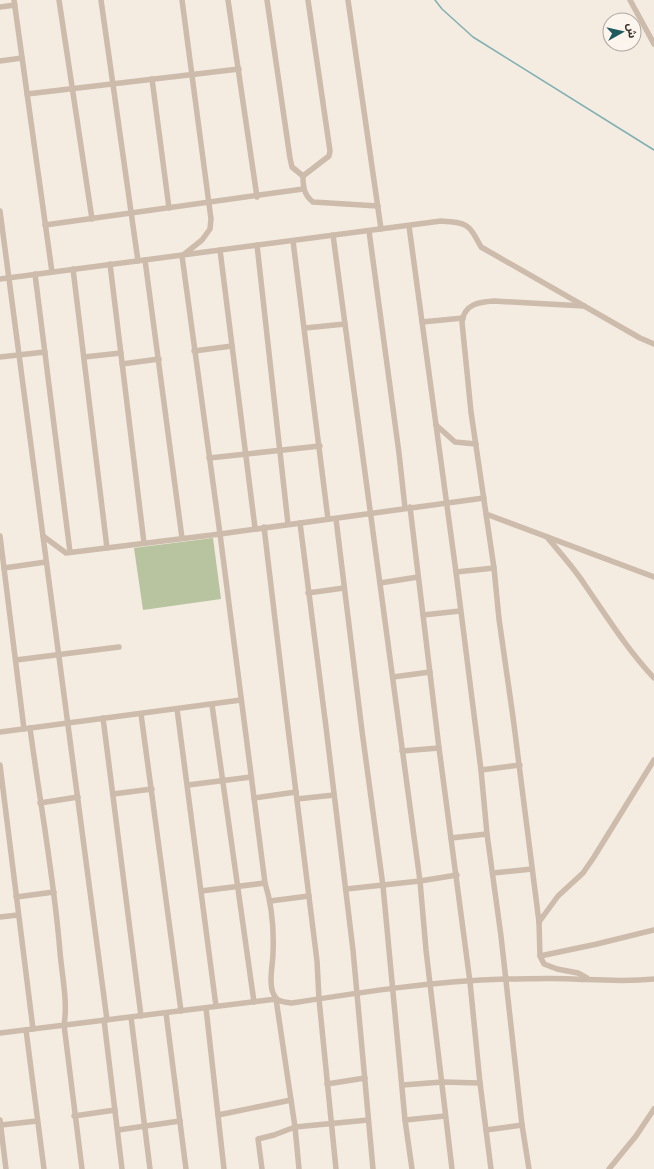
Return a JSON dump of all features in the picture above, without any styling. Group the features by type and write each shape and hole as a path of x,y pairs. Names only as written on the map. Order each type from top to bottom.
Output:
{"street":[{"path":"59,0 92,218"},
{"path":"101,0 138,261"},
{"path":"182,0 211,218 210,229 202,240 182,256"},
{"path":"228,0 257,196"},
{"path":"267,0 290,158 292,167 303,176"},
{"path":"303,176 329,156 330,151 308,0"},
{"path":"348,0 381,229"},
{"path":"630,0 654,44"},
{"path":"0,6 14,2 52,272"},
{"path":"0,61 22,58"},
{"path":"27,94 239,69"},
{"path":"152,79 169,208"},
{"path":"303,176 303,189 307,198 313,202 378,206"},
{"path":"45,225 303,189"},
{"path":"0,211 1,234 9,278 78,797 106,1020 122,1169"},
{"path":"0,279 441,221 460,222 471,228 481,247 640,338 654,344"},
{"path":"409,226 456,572 481,770 487,834 493,873 522,1125 529,1169"},
{"path":"369,231 399,453 423,615 470,982 480,1083 491,1169"},
{"path":"333,236 420,881 430,984 452,1169"},
{"path":"293,241 328,519"},
{"path":"257,245 288,524"},
{"path":"220,250 255,528"},
{"path":"182,256 265,883 270,901 273,954 271,988 276,999 295,1127 299,1169"},
{"path":"145,260 182,538"},
{"path":"110,264 144,543"},
{"path":"73,269 107,548"},
{"path":"35,274 70,552"},
{"path":"584,306 494,301 480,302 472,305 463,314 463,338 476,444 494,568 499,619 520,765 539,922 540,956 544,964 549,967 578,973 589,979"},
{"path":"422,322 463,318"},
{"path":"305,328 345,324"},
{"path":"194,351 232,346"},
{"path":"0,357 45,352"},
{"path":"84,357 120,353"},
{"path":"122,364 159,359"},
{"path":"436,425 455,442 476,444"},
{"path":"209,458 320,446"},
{"path":"43,536 66,552 70,552 220,534 255,528 484,498"},
{"path":"486,514 654,577"},
{"path":"336,518 383,886 392,989 412,1169"},
{"path":"300,523 346,889 373,1169"},
{"path":"264,527 317,961 319,999 336,1169"},
{"path":"0,536 16,660 54,892 66,1017 64,1025 74,1116 82,1169"},
{"path":"547,537 584,583 615,630 636,658 654,678"},
{"path":"4,568 46,562"},
{"path":"456,572 494,568"},
{"path":"380,583 418,577"},
{"path":"308,593 344,588"},
{"path":"423,615 460,611"},
{"path":"16,660 119,648"},
{"path":"393,677 430,672"},
{"path":"0,732 241,700"},
{"path":"212,705 254,1002"},
{"path":"177,709 216,1006"},
{"path":"142,714 181,1011"},
{"path":"103,718 141,1016"},
{"path":"402,751 439,748"},
{"path":"539,922 558,896 582,873 594,857 654,760"},
{"path":"0,765 3,810 33,1029"},
{"path":"481,770 520,765"},
{"path":"188,785 251,777"},
{"path":"113,794 152,789"},
{"path":"254,798 296,792"},
{"path":"297,799 334,795"},
{"path":"40,803 78,797"},
{"path":"451,838 487,834"},
{"path":"493,873 532,869"},
{"path":"346,889 383,886 456,875"},
{"path":"201,891 265,883"},
{"path":"16,897 54,892"},
{"path":"270,901 309,896"},
{"path":"0,917 18,914"},
{"path":"540,956 654,930"},
{"path":"0,1033 276,999 292,1003 430,984 505,979 589,979 618,981 654,979"},
{"path":"206,1008 224,1169"},
{"path":"166,1013 186,1169"},
{"path":"131,1017 150,1169"},
{"path":"26,1030 44,1169"},
{"path":"327,1084 365,1078"},
{"path":"403,1086 442,1082 480,1083"},
{"path":"218,1115 291,1100"},
{"path":"609,1169 636,1136 654,1109"},
{"path":"74,1116 115,1110"},
{"path":"406,1120 445,1116"},
{"path":"262,1169 258,1139 295,1127 368,1120"},
{"path":"6,1169 0,1122 37,1121"},
{"path":"118,1130 180,1121"},
{"path":"486,1130 522,1125"}],"green space":[{"path":"213,538 221,599 143,610 134,548"}],"waterway":[{"path":"435,0 442,9 473,37 654,150"}]}
